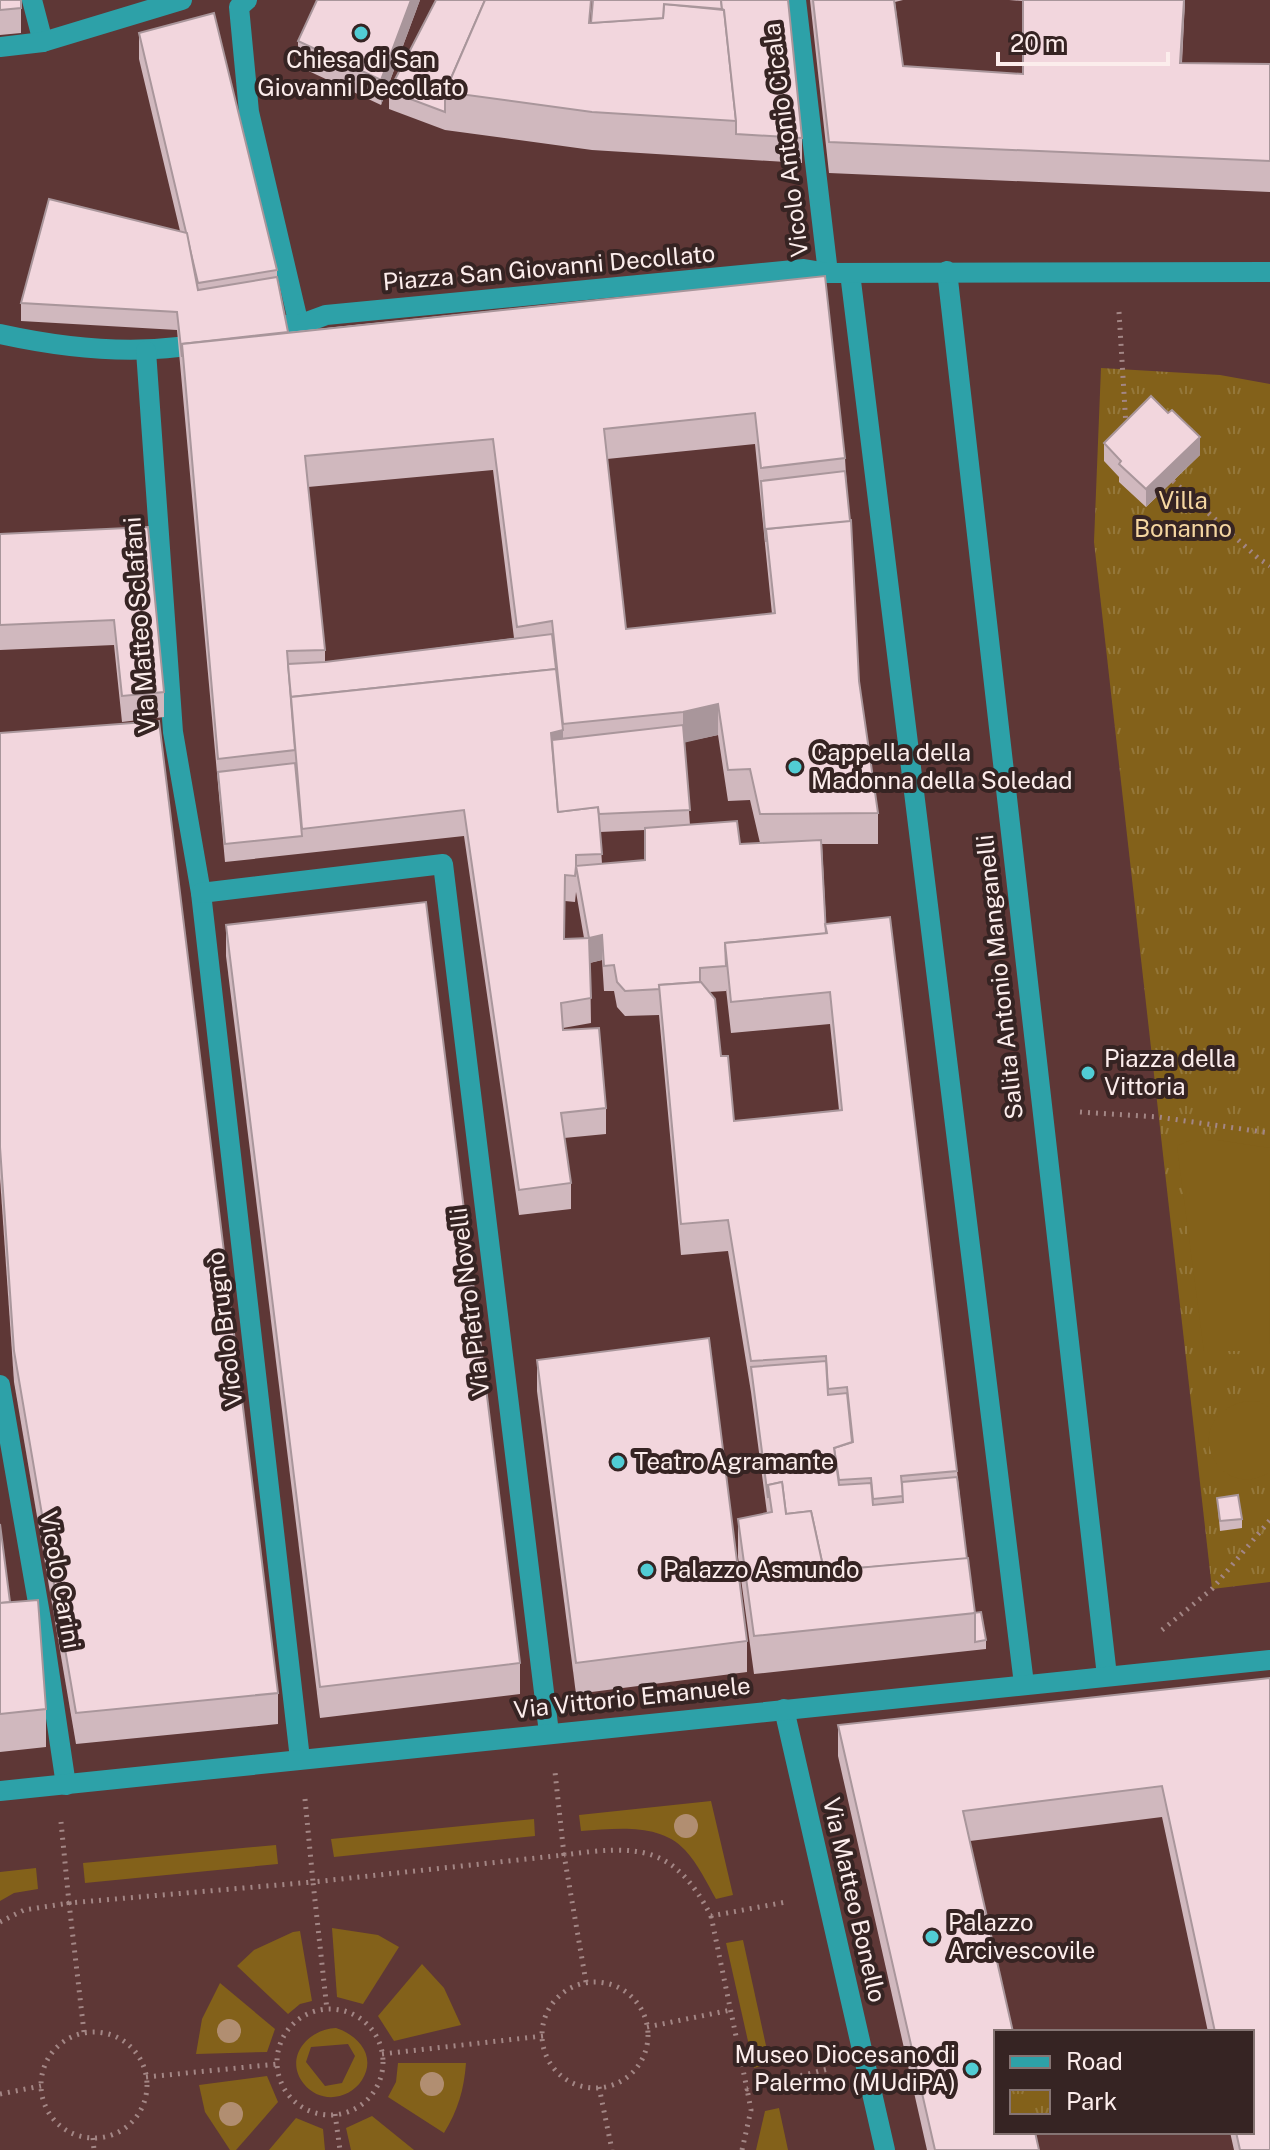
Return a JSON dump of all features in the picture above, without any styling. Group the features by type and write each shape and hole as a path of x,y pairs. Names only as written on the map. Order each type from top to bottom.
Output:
{"street":[{"path":"32,0 43,42"},
{"path":"0,47 43,42 182,0"},
{"name":"Vicolo Antonio Cicala","path":"796,0 828,273"},
{"name":"Piazza San Giovanni Decollato","path":"240,2 249,112 292,325 326,315 804,269 828,273 1270,272"},
{"name":"Salita Antonio Manganelli","path":"947,271 1107,1676"},
{"path":"850,273 1024,1684"},
{"path":"0,334 52,345 146,351 178,347"},
{"name":"Via Matteo Sclafani","path":"146,351 165,732 201,893"},
{"name":"Via Pietro Novelli","path":"201,893 443,864 549,1733"},
{"name":"Vicolo Brugnò","path":"201,893 300,1759"},
{"name":"Vicolo Carini","path":"0,1385 44,1637 62,1785"},
{"name":"Via Vittorio Emanuele","path":"0,1791 1270,1660"},
{"name":"Via Matteo Bonello","path":"784,1709 885,2150"}],"path":[{"path":"1117,271 1126,439"},
{"path":"1173,481 1270,566"},
{"path":"1041,1109 1158,1117 1270,1133"},
{"path":"1107,1676 1212,1589 1270,1520"},
{"path":"549,1733 564,1855 586,1982"},
{"path":"300,1759 327,2010"},
{"path":"62,1785 69,1903 84,2032"},
{"path":"0,1922 24,1910 69,1903 313,1882 629,1848 653,1855 679,1870 698,1890 711,1916 751,2110 742,2150"},
{"path":"711,1916 826,1895"},
{"path":"586,1982 604,1982 621,1989 635,1999 645,2015 646,2050 638,2066 609,2087 591,2088 560,2075 549,2061 543,2046 547,2012 556,1998 586,1982"},
{"path":"327,2010 356,2016 370,2027 382,2054 381,2078 373,2093 360,2107 344,2114 326,2116 309,2112 295,2102 284,2090 278,2064 282,2040 291,2026 304,2015 327,2010"},
{"path":"647,2027 731,2010"},
{"path":"84,2032 102,2032 119,2038 133,2050 143,2065 146,2077 145,2100 136,2116 124,2129 107,2136 93,2138 73,2134 58,2125 41,2096 45,2063 55,2048 68,2038 84,2032"},
{"path":"382,2054 543,2036"},
{"path":"747,2089 864,2058"},
{"path":"146,2077 278,2064"},
{"path":"0,2094 41,2086"},
{"path":"599,2087 612,2150"},
{"path":"335,2114 340,2150"},
{"path":"93,2138 94,2150"}],"green space":[{"name":"Villa Bonanno","path":"1101,368 1220,375 1270,384 1270,1582 1212,1589 1094,542"},
{"path":"1191,1140 1217,1140 1270,1148 1269,1351 1204,1351 1177,1146"},
{"path":"1246,1401 1260,1402 1270,1408 1270,1472 1251,1479 1234,1477 1221,1468 1212,1455 1209,1439 1213,1423 1225,1410"},
{"path":"711,1801 733,1895 716,1899 690,1855 663,1835 636,1829 581,1831 579,1815"},
{"path":"534,1819 535,1836 334,1857 331,1839"},
{"path":"276,1845 278,1864 85,1883 83,1863"},
{"path":"36,1868 38,1889 14,1893 0,1901 0,1872"},
{"path":"332,1928 378,1935 399,1947 363,2004 337,1997"},
{"path":"300,1931 312,2001 300,2004 288,2014 237,1966 254,1950"},
{"path":"743,1940 770,2064 754,2068 726,1943"},
{"path":"422,1964 444,1988 461,2025 394,2041 378,2016"},
{"path":"220,1983 275,2029 267,2052 196,2054 202,2019"},
{"path":"336,2028 358,2041 367,2063 362,2080 356,2087 334,2097 318,2095 304,2084 296,2064 308,2039","holes":["348,2044 355,2056 342,2083 325,2086 306,2062 311,2047"]},
{"path":"398,2063 466,2063 460,2100 444,2133 388,2097 396,2082"},
{"path":"267,2076 278,2102 236,2150 230,2150 205,2112 199,2085"},
{"path":"779,2108 788,2150 756,2150 765,2111"},
{"path":"372,2116 414,2150 351,2150 346,2128"},
{"path":"296,2118 323,2129 325,2150 269,2150"}],"building":[{"path":"0,0 21,0 21,8 0,10"},
{"name":"Chiesa di San Giovanni Decollato","path":"317,0 411,0 381,80 298,41"},
{"path":"436,0 485,0 445,92 445,112 389,91"},
{"path":"485,0 591,0 589,23 663,18 664,4 724,10 736,121 592,112 445,92"},
{"path":"593,0 721,0 722,9 664,4 663,18 591,23"},
{"path":"721,0 788,0 802,138 736,134"},
{"path":"813,0 894,0 903,66 1023,74 1023,0 1184,0 1180,63 1270,64 1270,161 829,142"},
{"path":"214,13 277,270 198,283 139,33"},
{"path":"49,199 187,233 198,290 277,277 288,332 182,344 182,357 177,312 21,303"},
{"path":"825,276 845,458 761,468 755,413 604,429 626,629 775,613 766,529 851,520 859,681 878,813 760,814 750,769 728,770 718,704 683,712 563,724 552,621 517,627 493,439 305,456 325,650 287,651 295,750 218,759 182,344"},
{"path":"1151,396 1168,413 1172,410 1200,437 1146,489 1119,464 1121,461 1104,443"},
{"path":"845,471 850,521 766,529 766,542 761,481"},
{"path":"148,527 164,692 122,696 114,620 0,625 0,534"},
{"path":"552,634 556,669 291,697 288,664"},
{"path":"556,669 563,730 551,733 558,812 598,807 602,854 576,855 575,876 565,875 564,939 589,938 591,998 561,1003 563,1030 599,1028 606,1108 561,1113 571,1183 519,1190 464,810 302,829 291,697"},
{"path":"159,721 278,1693 76,1713 14,1351 0,1147 0,733"},
{"path":"683,725 690,810 599,814 598,807 558,812 552,740"},
{"path":"295,763 302,836 225,844 218,772"},
{"path":"737,821 740,844 821,840 826,934 725,943 726,966 700,968 700,982 625,991 617,982 614,965 604,966 602,935 589,938 576,866 645,860 645,828"},
{"path":"426,902 520,1663 320,1687 226,925"},
{"path":"890,917 957,1471 901,1476 903,1496 873,1499 871,1478 839,1480 834,1448 853,1442 847,1387 828,1389 826,1356 751,1361 728,1220 681,1224 659,985 701,982 715,999 721,1056 728,1056 734,1121 842,1110 830,992 731,1002 725,943 827,933 825,924"},
{"name":"Palazzo Asmundo","path":"709,1338 747,1641 576,1663 537,1360"},
{"path":"826,1361 828,1395 847,1393 852,1442 834,1448 839,1485 871,1483 873,1505 903,1502 902,1482 957,1477 967,1559 824,1571 811,1511 786,1514 782,1482 768,1485 768,1498 751,1367"},
{"path":"782,1482 786,1514 811,1511 824,1571 968,1558 975,1613 754,1636 738,1519 772,1512 768,1485"},
{"path":"1238,1495 1242,1519 1220,1521 1217,1498"},
{"path":"0,1524 10,1602 0,1603"},
{"path":"38,1600 46,1709 0,1714 0,1603"},
{"path":"981,1612 986,1640 975,1642 973,1613"},
{"name":"Palazzo Arcivescovile","path":"1270,1678 1270,2150 1240,2150 1236,2134 1254,2134 1254,2030 1215,2030 1162,1786 963,1811 1013,2030 994,2030 994,2134 1035,2134 1039,2150 935,2150 838,1725"}],"place":[{"name":"Chiesa di San Giovanni Decollato","path":"361,33"},
{"name":"Cappella della Madonna della Soledad","path":"795,767"},
{"name":"Piazza della Vittoria","path":"1088,1073"},
{"name":"Teatro Agramante","path":"618,1462"},
{"name":"Palazzo Asmundo","path":"647,1570"},
{"name":"Palazzo Arcivescovile","path":"932,1937"},
{"name":"Museo Diocesano di Palermo (MUdiPA)","path":"972,2069"}]}
